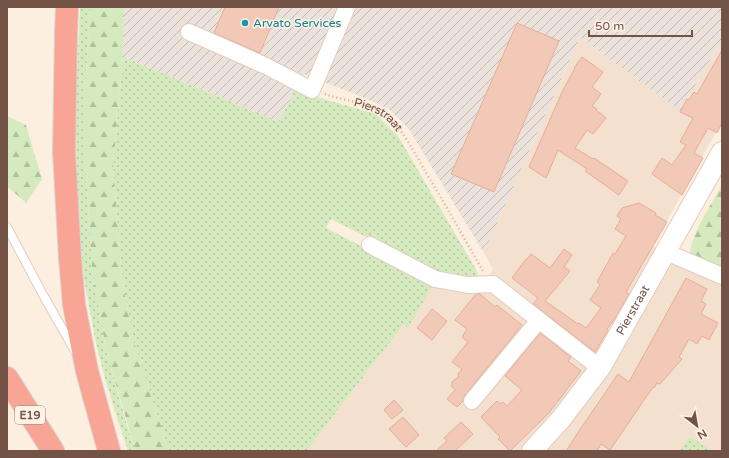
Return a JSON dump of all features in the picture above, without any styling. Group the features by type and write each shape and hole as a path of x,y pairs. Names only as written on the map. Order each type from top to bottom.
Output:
{"highway":[{"path":"67,7 64,152 74,305 87,371 109,451"},
{"name":"E19","path":"7,378 53,451"}],"street":[{"path":"189,32 266,66 312,90 347,7"},
{"name":"Pierstraat","path":"532,451 561,420 600,368 722,152"},
{"path":"370,245 435,278 468,285 493,284 600,368"},
{"path":"666,252 722,276"},
{"path":"472,401 539,320"}],"lane":[{"path":"7,227 42,294 87,371"}],"path":[{"name":"Pierstraat","path":"312,90 380,111 399,128 416,154 483,270 493,284"}],"shaded area":[{"path":"124,7 722,7 722,40 680,111 580,37 484,253 409,129 389,109 303,74 279,122 123,57"},
{"path":"580,37 680,111 722,40 722,121 653,246 722,276 722,451 714,451 690,437 679,451 306,451 404,324 408,327 434,283 477,290 493,270 484,253"}],"green space":[{"path":"80,7 90,7 85,92 85,159 92,268 106,350 128,429 136,451 128,451 113,405 96,343 84,279 78,221 75,124"},
{"path":"90,7 124,7 123,57 113,166 122,278 133,339 169,451 136,451 106,350 92,268 85,159 85,92"},
{"path":"123,57 279,122 295,90 376,114 398,136 478,273 475,280 443,276 331,219 326,228 434,283 408,328 404,324 306,451 169,451 133,339 122,278 113,166"},
{"path":"7,116 26,125 42,179 26,203 7,186"},
{"path":"722,185 722,270 690,257 693,240 697,230"},
{"path":"690,437 714,451 679,451"}],"building":[{"name":"Arvato Services","path":"225,7 279,7 260,53 214,33"},
{"path":"517,23 559,41 494,192 451,174"},
{"path":"722,50 722,123 717,133 708,128 694,153 703,158 682,195 652,174 662,158 672,165 686,145 680,142 693,118 680,112 687,99 689,100 694,92 697,94"},
{"path":"582,57 603,72 592,87 601,94 592,106 606,118 593,134 587,130 575,148 593,159 594,158 628,181 619,195 585,171 587,169 558,150 546,178 529,167 563,90 574,68"},
{"path":"639,203 656,213 655,215 667,222 626,292 629,294 616,317 607,329 608,330 595,352 533,304 538,298 512,278 531,254 550,268 564,249 572,255 564,267 570,271 545,301 586,328 601,308 590,300 600,285 597,282 613,253 615,254 626,236 615,229 621,219 617,216 622,208"},
{"path":"686,278 707,289 701,301 706,304 701,314 718,323 709,340 702,336 697,344 689,339 679,357 682,359 660,384 657,383 654,388 653,387 610,450 601,444 597,451 566,451 618,374 629,382"},
{"path":"476,294 480,294 495,307 497,305 522,325 457,407 447,399 455,390 452,387 452,382 459,376 458,374 462,369 452,362 468,342 462,337 467,329 455,320"},
{"path":"432,309 447,321 432,340 417,328"},
{"path":"540,333 571,357 568,361 581,371 548,414 510,451 498,439 500,437 481,417 497,401 500,404 503,402 507,406 522,390 505,376"},
{"path":"394,400 403,410 392,419 384,410"},
{"path":"403,417 419,435 406,447 389,429"},
{"path":"461,422 473,434 455,451 436,451 447,441 444,438"}],"place":[{"name":"Arvato Services","path":"245,23"}]}
